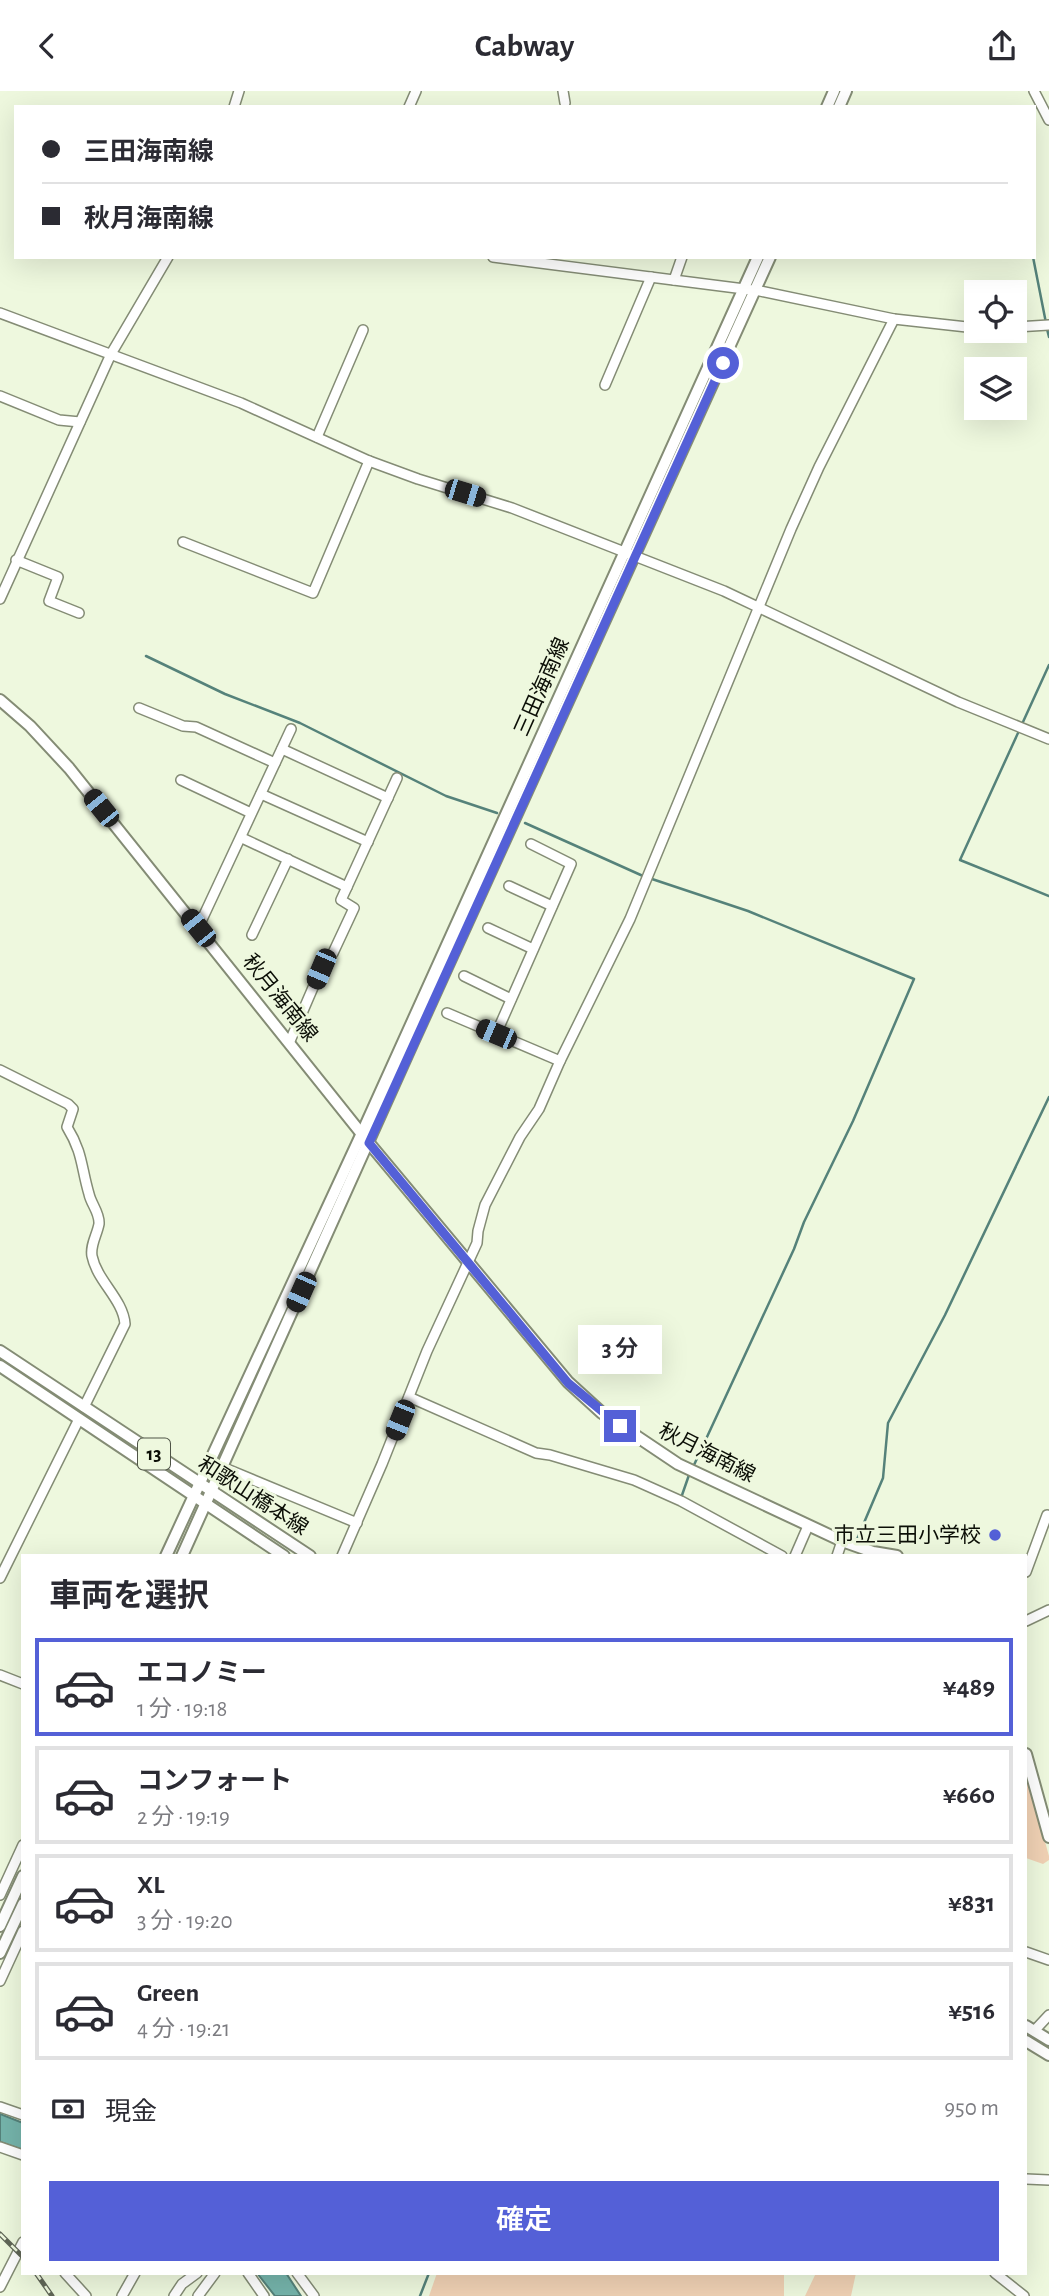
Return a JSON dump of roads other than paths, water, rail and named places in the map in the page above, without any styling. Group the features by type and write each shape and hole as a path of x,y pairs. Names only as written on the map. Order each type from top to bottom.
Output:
{"main road":[{"name":"三田海南線","path":"366,1138 635,556 750,290 758,259"},
{"name":"三田海南線","path":"366,1138 624,551 750,290 770,259"},
{"name":"秋月海南線","path":"0,700 57,754 366,1138 568,1383 602,1413 678,1464 845,1542 888,1554"},
{"path":"183,1554 366,1138"},
{"path":"167,1554 366,1138"},
{"name":"和歌山橋本線","path":"0,1351 307,1554"},
{"name":"和歌山橋本線","path":"0,1366 281,1554"},
{"path":"1027,1757 1048,1830"},
{"path":"0,1954 21,1883"},
{"path":"0,1926 21,1906"},
{"path":"1030,2029 1049,2040"},
{"path":"1027,2042 1049,2055"}],"street":[{"path":"564,91 565,103"},
{"path":"1035,92 1046,109"},
{"path":"0,599 111,354 167,259"},
{"path":"509,259 750,290 894,319 964,327"},
{"path":"674,280 681,259"},
{"path":"605,384 651,277"},
{"path":"0,313 241,403 369,461 512,508 724,591 958,702 1049,739"},
{"path":"343,1554 427,1351 477,1243 485,1205 520,1136 539,1109 559,1061 630,919 702,748 757,607 818,467 894,319"},
{"path":"1027,326 1049,325"},
{"path":"317,437 363,330"},
{"path":"0,396 59,420 80,422"},
{"path":"183,542 313,593 369,461"},
{"path":"16,560 58,577 49,601 79,613"},
{"path":"139,708 183,726 196,727 275,762"},
{"path":"198,928 291,729"},
{"path":"282,749 388,798"},
{"path":"290,1041 321,969 333,953 354,908 341,900 397,778"},
{"path":"181,780 251,813"},
{"path":"261,794 368,842"},
{"path":"242,838 347,887"},
{"path":"496,1034 571,864 531,844"},
{"path":"252,935 288,859"},
{"path":"509,886 552,906"},
{"path":"488,928 533,949"},
{"path":"464,976 511,999"},
{"path":"447,1013 559,1061"},
{"path":"0,1070 73,1109 67,1128 77,1144 84,1164 89,1196 99,1223 92,1255 99,1273 124,1315 125,1324 85,1407"},
{"path":"409,1397 536,1453 550,1455 657,1490 778,1554"},
{"path":"0,1578 79,1419"},
{"path":"222,1467 357,1523"},
{"path":"1027,1569 1047,1515"},
{"path":"796,1554 808,1525"},
{"path":"838,1554 845,1542"},
{"path":"1027,1621 1049,1610"},
{"path":"0,1675 21,1683"},
{"path":"0,1895 21,1849"},
{"path":"0,1981 21,1935"},
{"path":"1027,1952 1049,1960"},
{"path":"1030,2029 1049,2015"},
{"path":"0,2106 21,2114"},
{"path":"0,2147 21,2154"},
{"path":"1027,2179 1049,2179"},
{"path":"0,2287 21,2246"},
{"path":"67,2275 86,2296"},
{"path":"122,2296 133,2275"},
{"path":"174,2296 182,2284 194,2275"},
{"path":"198,2296 214,2275"},
{"path":"249,2275 264,2296"},
{"path":"298,2275 314,2296"},
{"path":"998,2275 1024,2296"}],"water":[{"path":"0,2114 21,2122 21,2149 0,2142"},
{"path":"259,2275 287,2275 301,2296 275,2296"}],"waterway":[{"path":"1033,259 1046,323"},
{"path":"1047,329 1049,337"},
{"path":"146,656 225,694 300,723 446,796 497,813"},
{"path":"1049,665 960,860 1049,896"},
{"path":"525,823 643,876"},
{"path":"649,878 748,911 914,979 853,1121 804,1222 694,1465"},
{"path":"855,1544 883,1478 888,1423 945,1315 1049,1097"},
{"path":"681,1498 689,1475"},
{"path":"420,2296 428,2275"}],"railway":[{"path":"0,2234 21,2255"},
{"path":"37,2275 52,2296"}],"place":[{"name":"市立三田小学校","path":"995,1535"}]}
